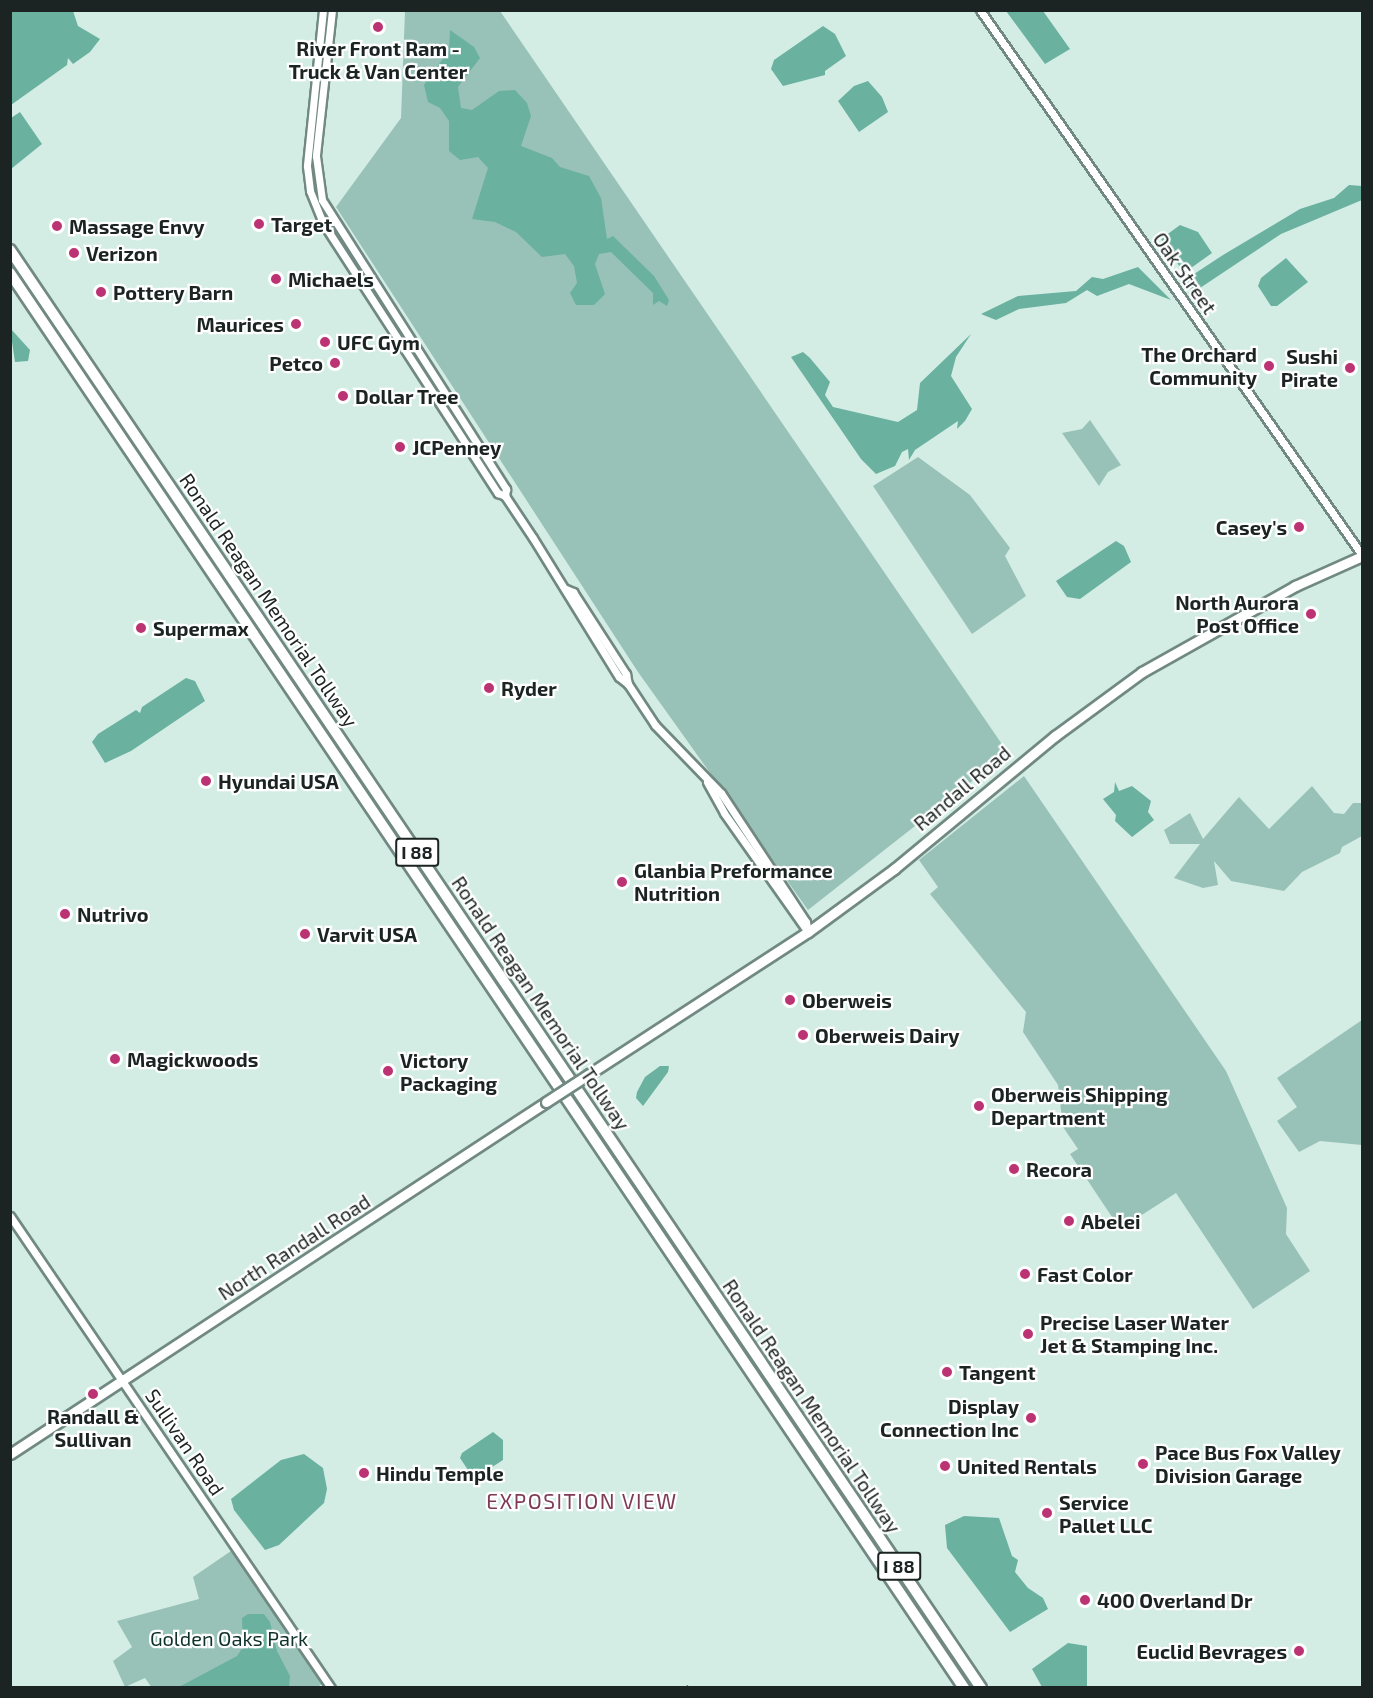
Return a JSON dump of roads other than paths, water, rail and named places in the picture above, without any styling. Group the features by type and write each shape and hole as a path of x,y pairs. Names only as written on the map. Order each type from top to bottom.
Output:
{"highway":[{"name":"Ronald Reagan Memorial Tollway","path":"10,250 981,1688"},
{"name":"Ronald Reagan Memorial Tollway","path":"10,273 964,1688"}],"main road":[{"name":"Randall Road","path":"593,1072 808,932 894,869 1054,736 1142,672 1295,586 1362,555"},
{"name":"North Randall Road","path":"10,1454 593,1072"}],"street":[{"path":"323,10 308,156 309,183 315,207 498,493 505,496 566,588 573,592 626,674 628,684 655,725 707,782 724,813 808,932"},
{"path":"332,10 316,156 322,200 506,489 505,496"},
{"name":"Oak Street","path":"980,10 1362,555"},
{"name":"Sullivan Road","path":"10,1216 331,1688"}],"place":[{"name":"River Front Ram - Truck & Van Center","path":"378,27"},
{"name":"Target","path":"259,224"},
{"name":"Massage Envy","path":"57,226"},
{"name":"Verizon","path":"74,253"},
{"name":"Michaels","path":"276,279"},
{"name":"Pottery Barn","path":"101,292"},
{"name":"Maurices","path":"296,324"},
{"name":"UFC Gym","path":"325,342"},
{"name":"Petco","path":"335,363"},
{"name":"The Orchard Community","path":"1269,366"},
{"name":"Sushi Pirate","path":"1350,368"},
{"name":"Dollar Tree","path":"343,396"},
{"name":"JCPenney","path":"400,447"},
{"name":"Casey's","path":"1299,527"},
{"name":"North Aurora Post Office","path":"1311,614"},
{"name":"Supermax","path":"141,628"},
{"name":"Ryder","path":"489,688"},
{"name":"Hyundai USA","path":"206,781"},
{"name":"Glanbia Preformance Nutrition","path":"622,882"},
{"name":"Nutrivo","path":"65,914"},
{"name":"Varvit USA","path":"305,934"},
{"name":"Oberweis","path":"790,1000"},
{"name":"Oberweis Dairy","path":"803,1035"},
{"name":"Magickwoods","path":"115,1059"},
{"name":"Victory Packaging","path":"388,1071"},
{"name":"Oberweis Shipping Department","path":"979,1106"},
{"name":"Recora","path":"1014,1169"},
{"name":"Abelei","path":"1069,1221"},
{"name":"Fast Color","path":"1025,1274"},
{"name":"Precise Laser Water Jet & Stamping Inc.","path":"1028,1334"},
{"name":"Tangent","path":"947,1372"},
{"name":"Randall & Sullivan","path":"93,1394"},
{"name":"Display Connection Inc","path":"1031,1418"},
{"name":"Pace Bus Fox Valley Division Garage","path":"1143,1464"},
{"name":"United Rentals","path":"945,1466"},
{"name":"Hindu Temple","path":"364,1473"},
{"name":"Service Pallet LLC","path":"1047,1513"},
{"name":"400 Overland Dr","path":"1085,1600"},
{"name":"Euclid Bevrages","path":"1299,1651"}],"district":[{"name":"EXPOSITION VIEW","path":"582,1501"}],"park label":[{"name":"Golden Oaks Park","path":"229,1638"}]}
